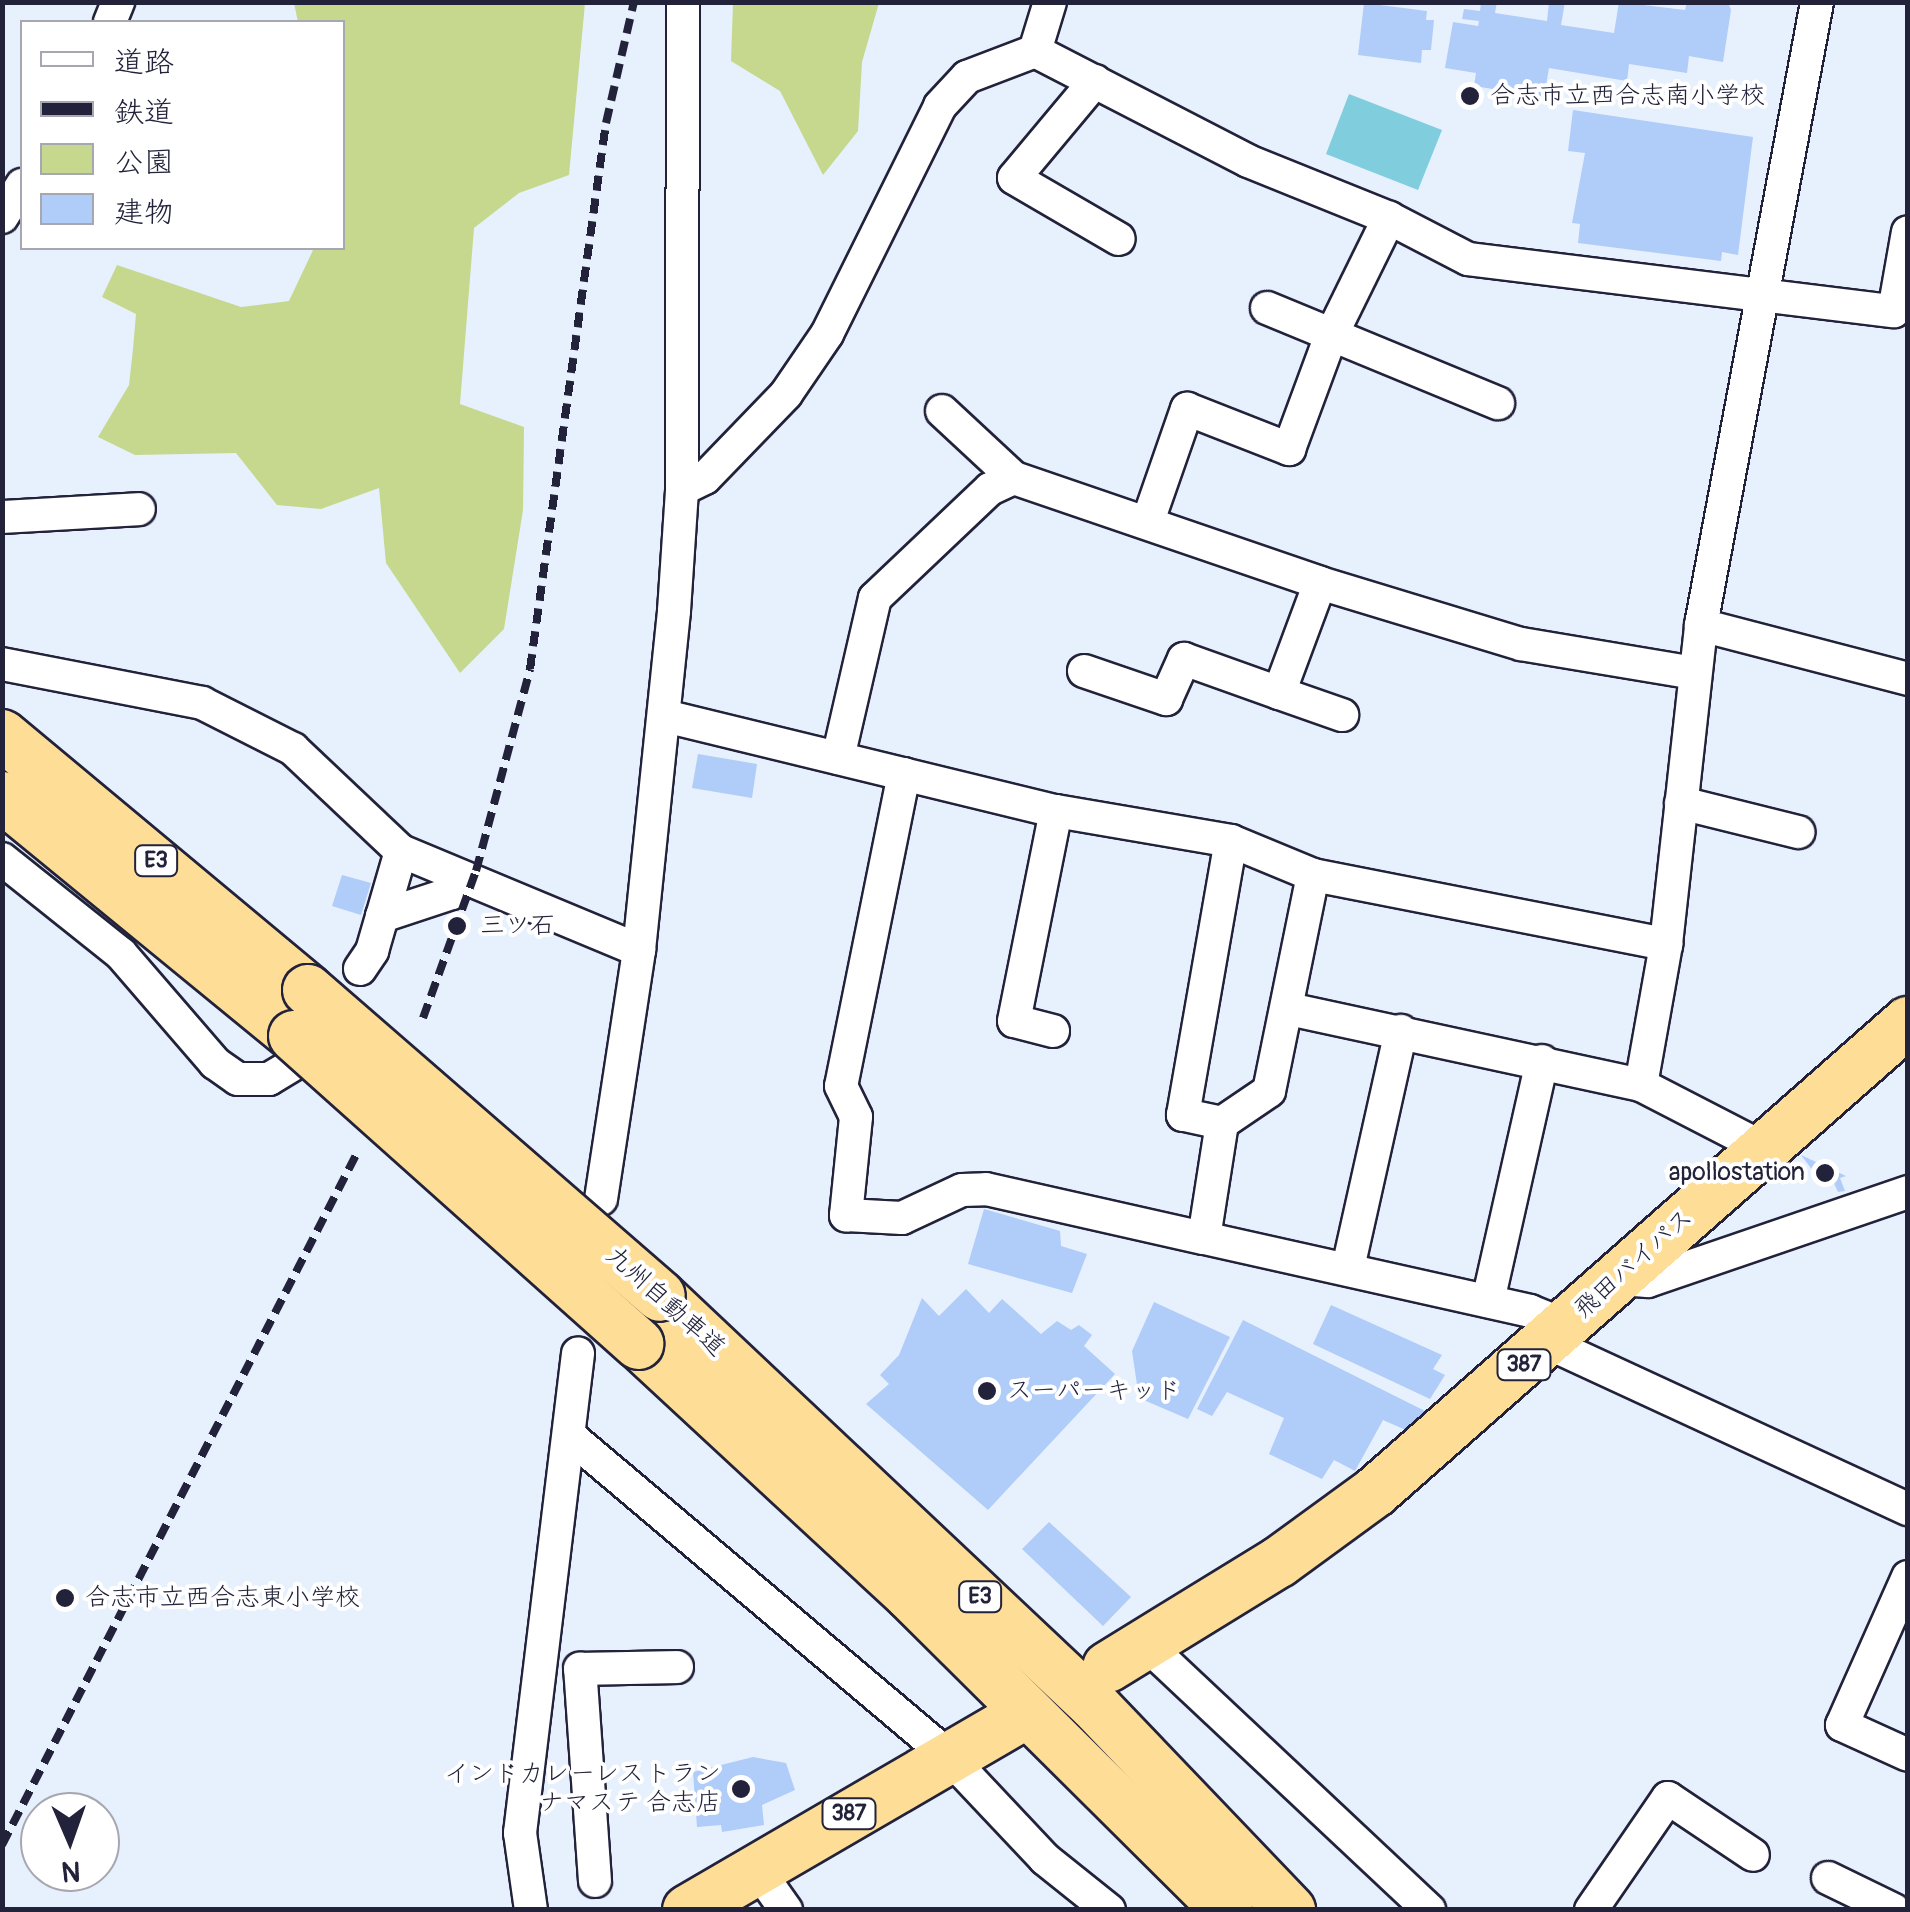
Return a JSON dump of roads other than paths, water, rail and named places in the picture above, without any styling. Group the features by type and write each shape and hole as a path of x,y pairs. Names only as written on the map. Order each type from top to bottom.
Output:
{"highway":[{"name":"九州自動車道","path":"2,735 298,1030 910,1594 1226,1910"},
{"name":"九州自動車道","path":"2,797 298,1030 660,1296 1094,1705 1290,1910"},
{"name":"飛田バイパス","path":"1128,1656 1376,1492 1908,1022"},
{"name":"387","path":"688,1910 756,1866 1011,1722"}],"street":[{"path":"601,1199 640,950 666,716 682,489 684,2"},
{"path":"1036,52 1050,2"},
{"path":"1641,1085 1666,944 1701,625 1817,2"},
{"path":"682,489 704,478 786,394 827,334 940,106 966,77 1036,52 1248,161 1390,218 1468,258 1901,313 1908,232"},
{"path":"1094,82 1014,178 1119,239"},
{"path":"2,217 20,188"},
{"path":"1148,521 1187,409 1289,449 1330,338 1390,218"},
{"path":"1267,308 1330,338 1498,402"},
{"path":"942,411 1014,478 1320,583 1521,644 1694,673"},
{"path":"838,758 875,598 990,489 1014,478"},
{"path":"2,517 139,509"},
{"path":"1279,694 1320,583"},
{"path":"1701,625 1908,679"},
{"path":"1084,672 1166,699 1184,659 1342,716"},
{"path":"2,664 202,703 293,749 408,854 456,885 640,950"},
{"path":"666,716 1056,811 1232,841 1314,874 1666,944"},
{"path":"904,774 841,1086 856,1117 846,1216 902,1218 962,1190 986,1189 1488,1301 1908,1509"},
{"path":"1681,803 1798,832"},
{"path":"1053,1030 1014,1021 1056,811"},
{"path":"1232,841 1182,1115 1222,1123 1269,1092 1314,874"},
{"path":"360,969 408,854"},
{"path":"2,859 121,954 215,1062 238,1078 269,1079 298,1030"},
{"path":"382,916 456,885"},
{"path":"1289,1009 1641,1085 1763,1148"},
{"path":"1348,1268 1401,1031"},
{"path":"1488,1301 1542,1061"},
{"path":"1204,1238 1222,1123"},
{"path":"1619,1279 1648,1281 1908,1192"},
{"path":"531,1910 520,1833 539,1663 572,1438 578,1353"},
{"path":"572,1438 950,1757 1045,1859 1109,1910"},
{"path":"1908,1577 1842,1725 1908,1756"},
{"path":"1128,1656 1430,1910"},
{"path":"539,1663 580,1669 678,1667"},
{"path":"580,1669 595,1881"},
{"path":"1591,1910 1668,1798 1754,1855"},
{"path":"756,1866 786,1910"},
{"path":"1828,1878 1894,1910"}],"water":[{"path":"1349,94 1442,130 1418,190 1326,154"}],"railway":[{"path":"423,1018 476,871 530,669 606,123 634,2"},
{"path":"2,1845 358,1151"}],"place":[{"name":"合志市立西合志南小学校","path":"1470,96"},
{"name":"三ツ石","path":"457,926"},
{"name":"apollostation","path":"1825,1173"},
{"name":"スーパーキッド","path":"987,1391"},
{"name":"合志市立西合志東小学校","path":"65,1598"},
{"name":"インドカレーレストラン ナマステ 合志店","path":"741,1789"}]}
